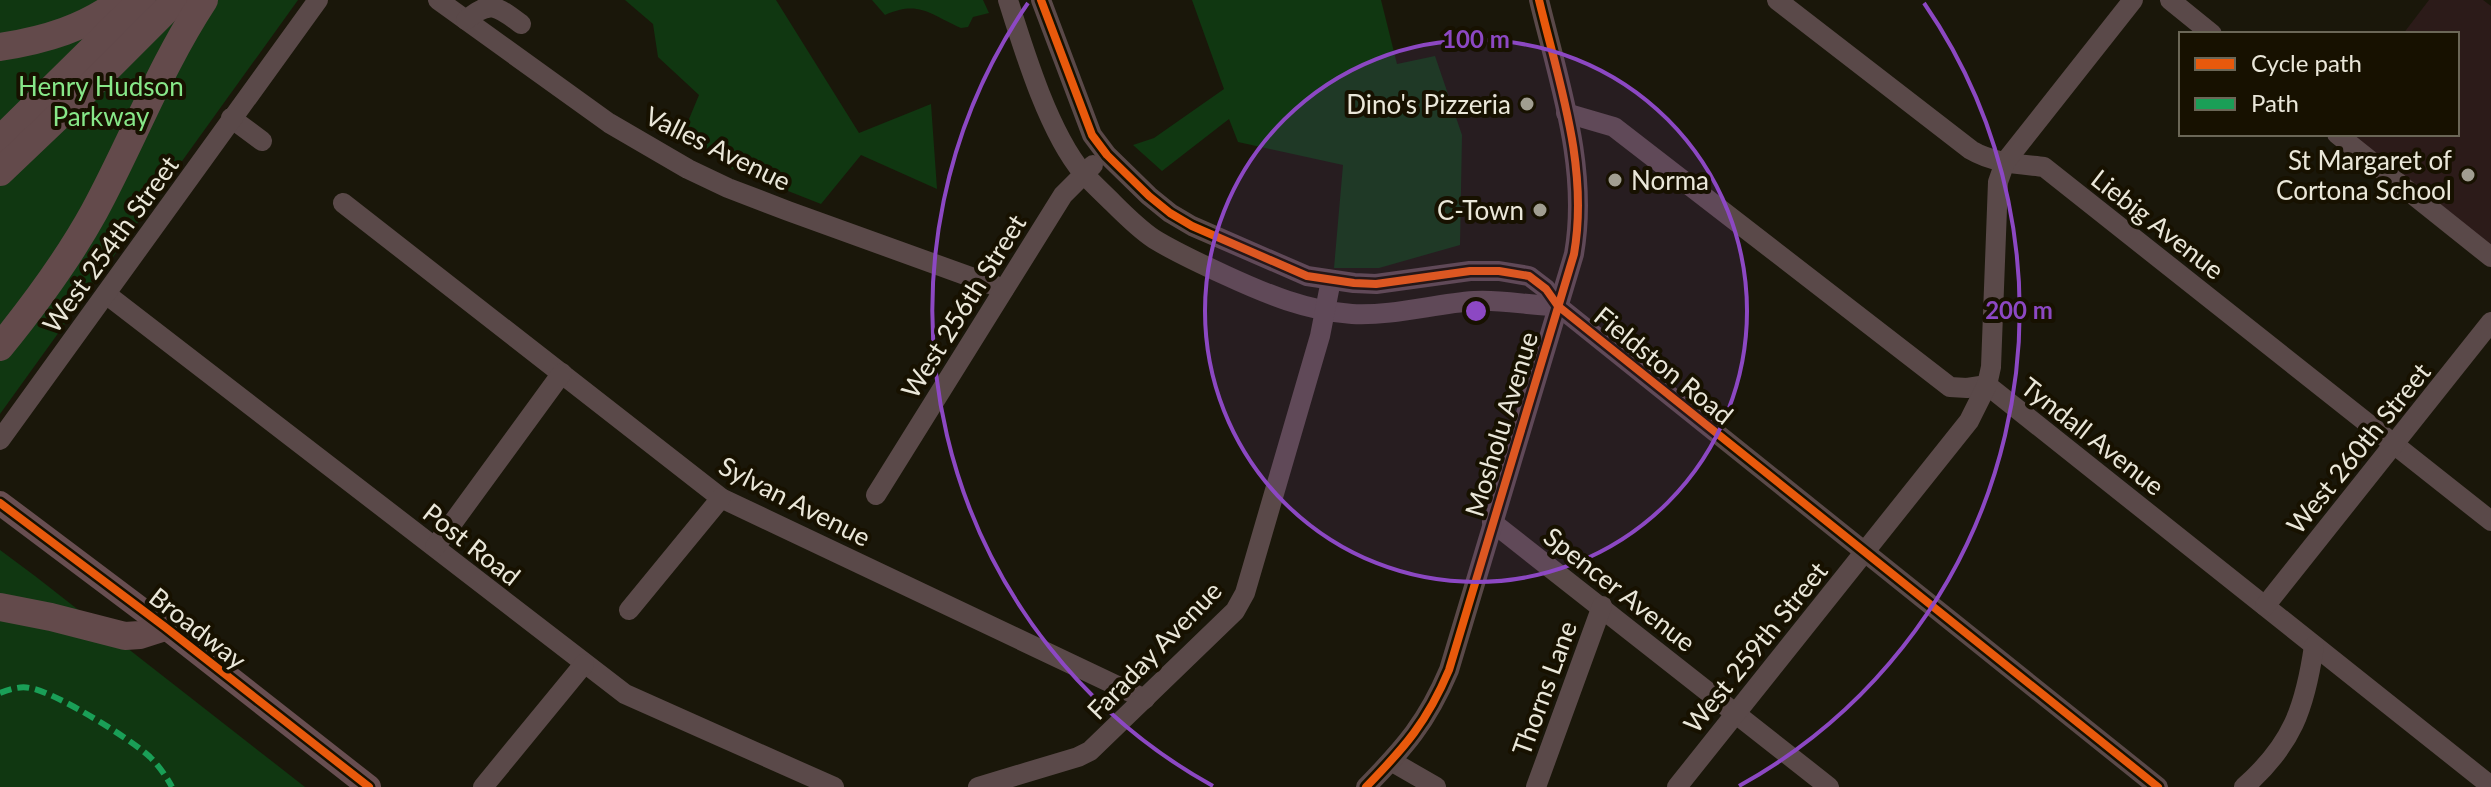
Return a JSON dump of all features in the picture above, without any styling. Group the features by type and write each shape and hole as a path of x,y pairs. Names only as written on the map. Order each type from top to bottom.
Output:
{"highway":[{"path":"0,47 65,32 102,14 122,0"},
{"path":"0,140 142,0"},
{"path":"0,172 176,0"},
{"path":"0,347 49,285 75,244 96,208 151,93 204,0"},
{"path":"0,607 125,636 165,627"}],"main road":[{"name":"Broadway","path":"0,503 369,787"}],"street":[{"name":"West 254th Street","path":"0,440 318,0"},
{"name":"Valles Avenue","path":"438,0 609,123 688,169 773,206 1004,289"},
{"name":"Fieldston Road","path":"1008,0 1054,125 1067,150 1083,173 1129,219 1152,238 1178,253 1269,295 1325,310 1378,314 1495,300 1558,306"},
{"name":"Fieldston Road","path":"1041,0 1092,135 1107,155 1170,213 1192,226 1307,276 1376,284 1446,273 1499,271 1529,276 1546,289 1558,306 2158,787"},
{"name":"Mosholu Avenue","path":"1366,787 1414,735 1449,670 1574,254 1579,184 1539,0"},
{"name":"Liebig Avenue","path":"1777,0 1971,150 1983,157 2044,167 2491,521"},
{"name":"West 259th Street","path":"1677,787 1969,421 1987,385 1991,367 1998,182 2005,162 2133,0"},
{"path":"2170,0 2210,32"},
{"path":"466,20 476,8 494,3 521,24"},
{"name":"Tyndall Avenue","path":"1566,113 1614,127 1950,387 1987,385 2491,786"},
{"path":"231,118 262,141"},
{"path":"2340,136 2491,257"},
{"name":"West 256th Street","path":"876,495 1063,195 1083,173 1107,155"},
{"name":"Sylvan Avenue","path":"343,203 721,498 1145,699"},
{"name":"Faraday Avenue","path":"978,787 1090,751 1241,603 1331,280"},
{"name":"Post Road","path":"106,294 625,694 834,787"},
{"name":"West 260th Street","path":"2265,606 2491,322"},
{"path":"435,547 562,373"},
{"path":"629,610 721,498"},
{"name":"Spencer Avenue","path":"1492,522 1829,787"},
{"name":"Thorns Lane","path":"1536,787 1602,606"},
{"path":"2244,787 2270,761 2293,729 2305,692 2314,646"},
{"path":"483,787 584,664"},
{"path":"1391,761 1436,787"}],"shaded area":[{"path":"2429,0 2483,0 2491,6 2491,249 2348,136 2459,136 2459,32 2405,32"}],"green space":[{"name":"Henry Hudson Parkway","path":"0,0 298,0 0,414"},
{"path":"625,0 776,0 859,133 931,104 937,189 861,155 821,204 732,169 684,131 699,95 658,57 653,24"},
{"path":"872,0 983,0 989,13 973,17 968,27 961,28 916,9 885,15"},
{"path":"1192,0 1381,0 1397,64 1435,56 1462,135 1460,245 1379,268 1334,268 1343,165 1238,142 1229,119 1162,171 1133,145 1154,138 1224,89"},
{"path":"0,550 35,576 305,787 0,787"}],"marked path":[{"path":"0,693 15,688 30,688 74,707 150,757 172,787"}],"cycle path":[{"path":"1041,0 1092,135 1107,155 1170,213 1192,226 1307,276 1376,284 1470,271 1499,271 1529,276 1546,289 1558,306 2158,787"},
{"path":"1366,787 1414,733 1449,670 1574,254 1578,222 1575,158 1563,94 1539,0"},
{"path":"0,503 369,787"}],"place":[{"name":"Dino's Pizzeria","path":"1527,104"},
{"name":"St Margaret of Cortona School","path":"2468,175"},
{"name":"Norma","path":"1615,180"},
{"name":"C-Town","path":"1540,210"}]}
